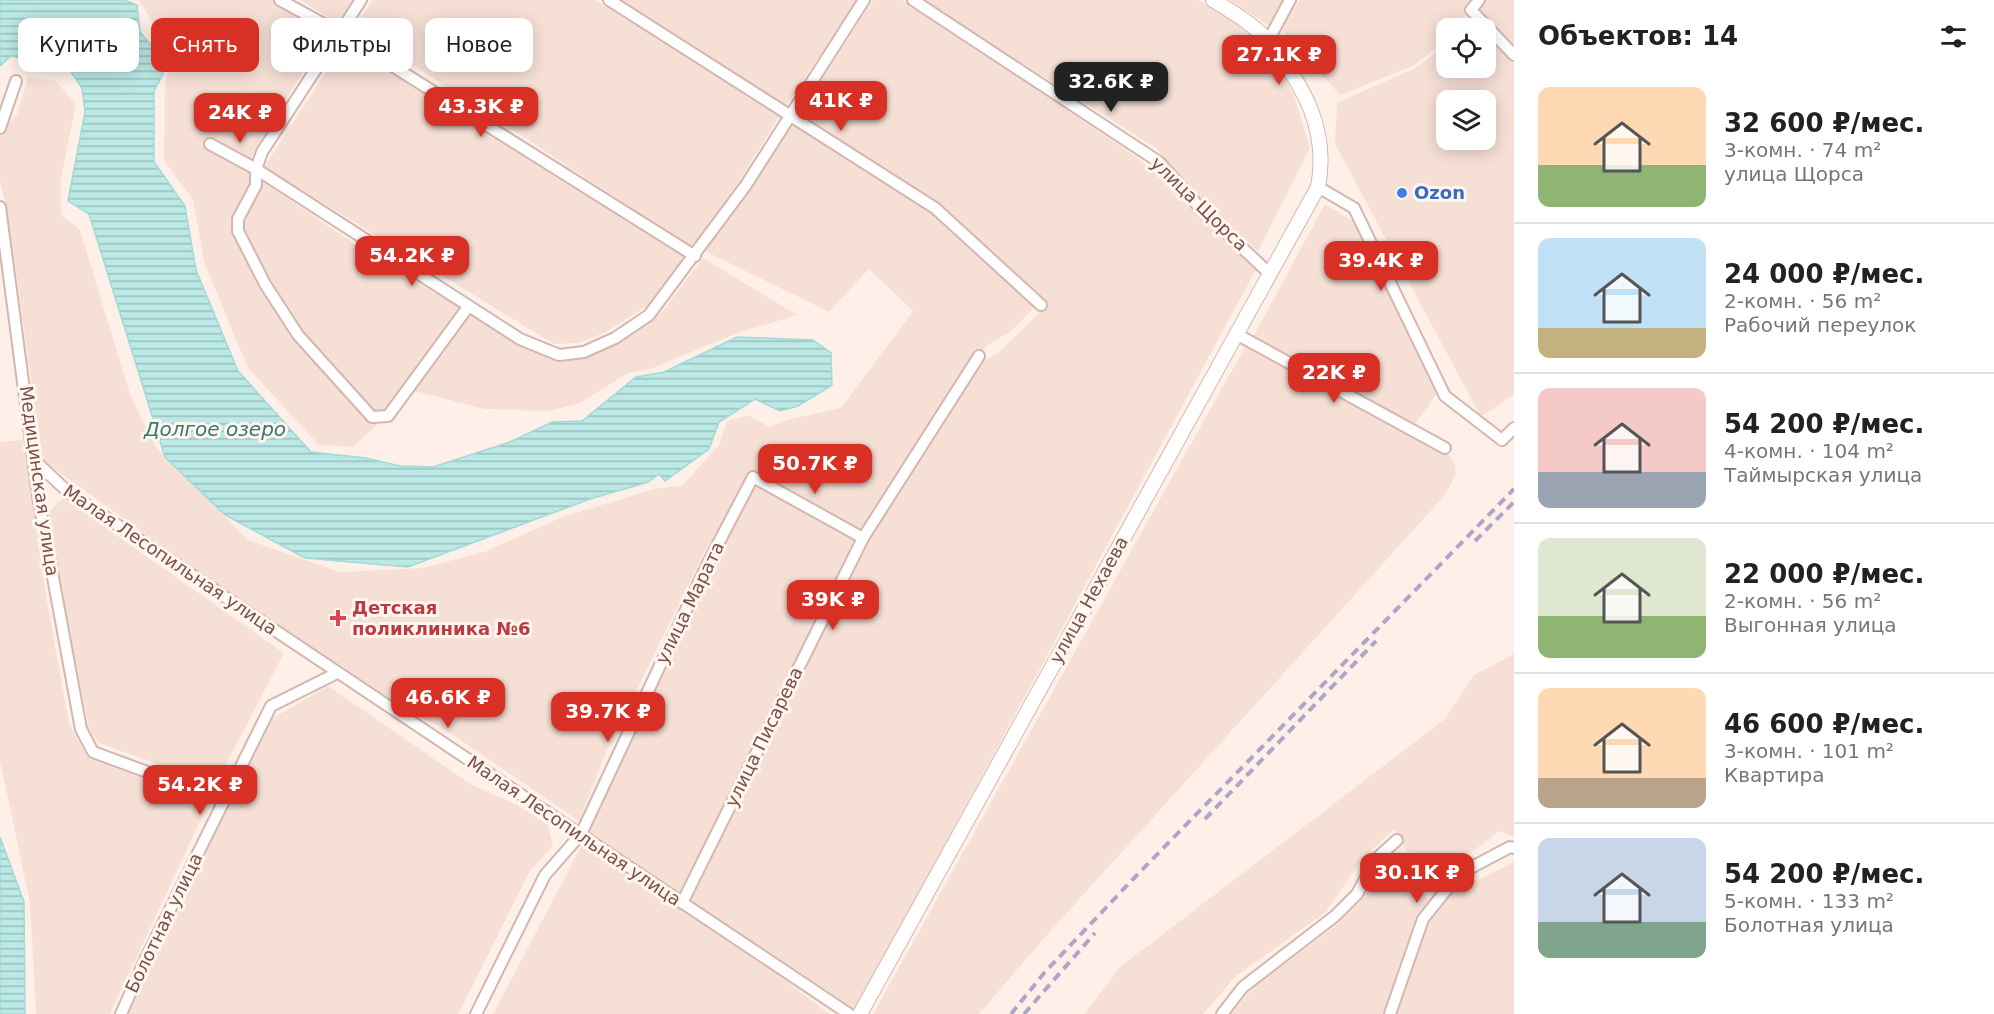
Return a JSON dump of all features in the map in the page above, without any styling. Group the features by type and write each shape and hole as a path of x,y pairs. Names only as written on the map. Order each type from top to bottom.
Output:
{"street":[{"path":"280,0 313,18"},
{"path":"350,18 361,0"},
{"path":"609,0 935,208 1041,305"},
{"path":"210,144 256,169 520,339 559,355 584,352 615,338 649,315 746,185 864,0"},
{"name":"улица Щорса","path":"913,0 1159,162 1201,209 1270,274"},
{"path":"1213,0 1268,40 1309,104 1319,129 1322,158 1318,187 1354,208 1445,396 1502,440 1514,428"},
{"path":"1268,40 1290,0"},
{"path":"1479,0 1471,10 1514,55"},
{"path":"314,72 262,152 256,169 256,185 238,219 238,231 265,284 298,334 372,417 388,417 468,307"},
{"path":"402,72 695,256"},
{"path":"0,128 16,81"},
{"name":"улица Нехаева","path":"860,1014 1318,187"},
{"name":"Медицинская улица","path":"0,207 38,496 81,729 93,752 223,800"},
{"path":"1238,335 1445,448"},
{"name":"улица Писарева","path":"682,903 863,538 979,356"},
{"name":"Малая Лесопильная улица","path":"34,460 68,492 849,1014"},
{"name":"улица Марата","path":"476,1014 545,875 581,834 708,563 753,477 863,538"},
{"name":"Болотная улица","path":"121,1014 271,705 337,673"},
{"path":"1222,1014 1243,987 1335,916 1357,894 1376,859 1397,840"},
{"path":"1390,1014 1423,919 1459,874 1512,848"}],"shaded area":[{"path":"139,0 273,0 302,18 271,18 271,72 303,72 252,156 252,174 375,258 534,351 556,357 580,358 627,335 661,313 703,258 797,315 735,334 653,368 628,373 578,404 548,411 485,409 414,391 353,447 319,445 248,368 205,265 193,200 164,160 165,85 168,72 259,72 259,18 151,20"},
{"path":"300,0 356,0 343,18 329,18"},
{"path":"373,0 595,0 779,117 696,250 413,65 413,18 361,18"},
{"path":"619,0 858,0 785,107"},
{"path":"873,0 902,0 1134,155 1258,266 853,1014 687,900 868,541 981,362 997,354 1048,304 940,204 799,116"},
{"path":"922,0 1198,0 1264,42 1294,95 1310,148 1258,251 1193,193 1156,148"},
{"path":"1230,0 1285,0 1271,27"},
{"path":"1299,0 1474,0 1463,18 1436,18 1436,48 1413,66 1340,95 1282,30"},
{"path":"1481,0 1514,0 1514,394 1481,417 1335,144 1337,103 1415,68 1436,53 1436,78 1496,78 1496,18 1469,18"},
{"path":"326,72 391,72 687,258 647,306 604,333 578,343 554,344 264,167"},
{"path":"28,77 55,81 76,104 61,178 61,215 80,230 130,394 155,446 248,540 340,572 423,568 487,551 562,517 655,489 683,485 719,445 727,421 749,415 769,427 790,419 841,408 913,311 869,269 829,312 705,251 749,189 789,121 932,212 1036,306 1010,332 992,342 973,358 861,533 751,475 705,551 606,752 579,821 450,733 317,657 42,460 8,214 0,182 0,135 17,114"},
{"path":"1325,204 1361,226 1439,390 1414,426 1252,339"},
{"path":"1246,345 1446,451 1454,463 1456,474 1445,495 1045,937 979,1014 873,1014"},
{"path":"23,440 45,590 69,723 87,757 208,804 110,1014 36,1014 30,903 0,760 0,442"},
{"path":"755,480 859,538 679,895 587,831"},
{"path":"63,498 284,653 220,776 203,781 99,743 89,729 47,514"},
{"path":"1514,654 1514,837 1500,831 1439,876 1406,850 1394,829 1360,862 1326,912 1236,976 1203,1014 1084,1014 1121,966 1445,719 1474,675"},
{"path":"328,686 472,785 519,806 548,825 553,846 530,871 458,1014 128,1014 271,719"},
{"path":"583,843 644,880 677,906 752,955 829,1014 493,1014"},
{"path":"1514,862 1514,1014 1231,1014 1257,984 1333,928 1361,901 1383,865 1404,873 1428,899 1482,878"}],"water":[{"name":"Долгое озеро","path":"0,0 124,0 137,5 138,18 18,18 18,58 11,56 0,66"},
{"name":"Долгое озеро","path":"139,23 140,32 151,45 151,72 163,72 163,74 154,91 154,162 185,206 196,270 238,371 311,452 366,458 400,466 433,467 510,442 552,422 582,421 636,377 664,372 737,337 813,340 831,353 832,385 798,406 780,411 755,399 719,422 709,449 665,481 659,474 648,482 590,499 408,567 305,558 225,515 165,457 89,214 68,201 85,112 82,88 71,72 139,72"},
{"path":"0,837 24,902 25,1014 0,1014"}],"railway":[{"path":"1011,1014 1045,972 1137,875 1514,489"},
{"path":"1475,541 1514,502"},
{"path":"1205,819 1376,641"},
{"path":"1024,1014 1095,933"}],"place":[{"name":"Ozon","path":"1402,193"},
{"name":"Детская поликлиника №6","path":"338,618"}]}
